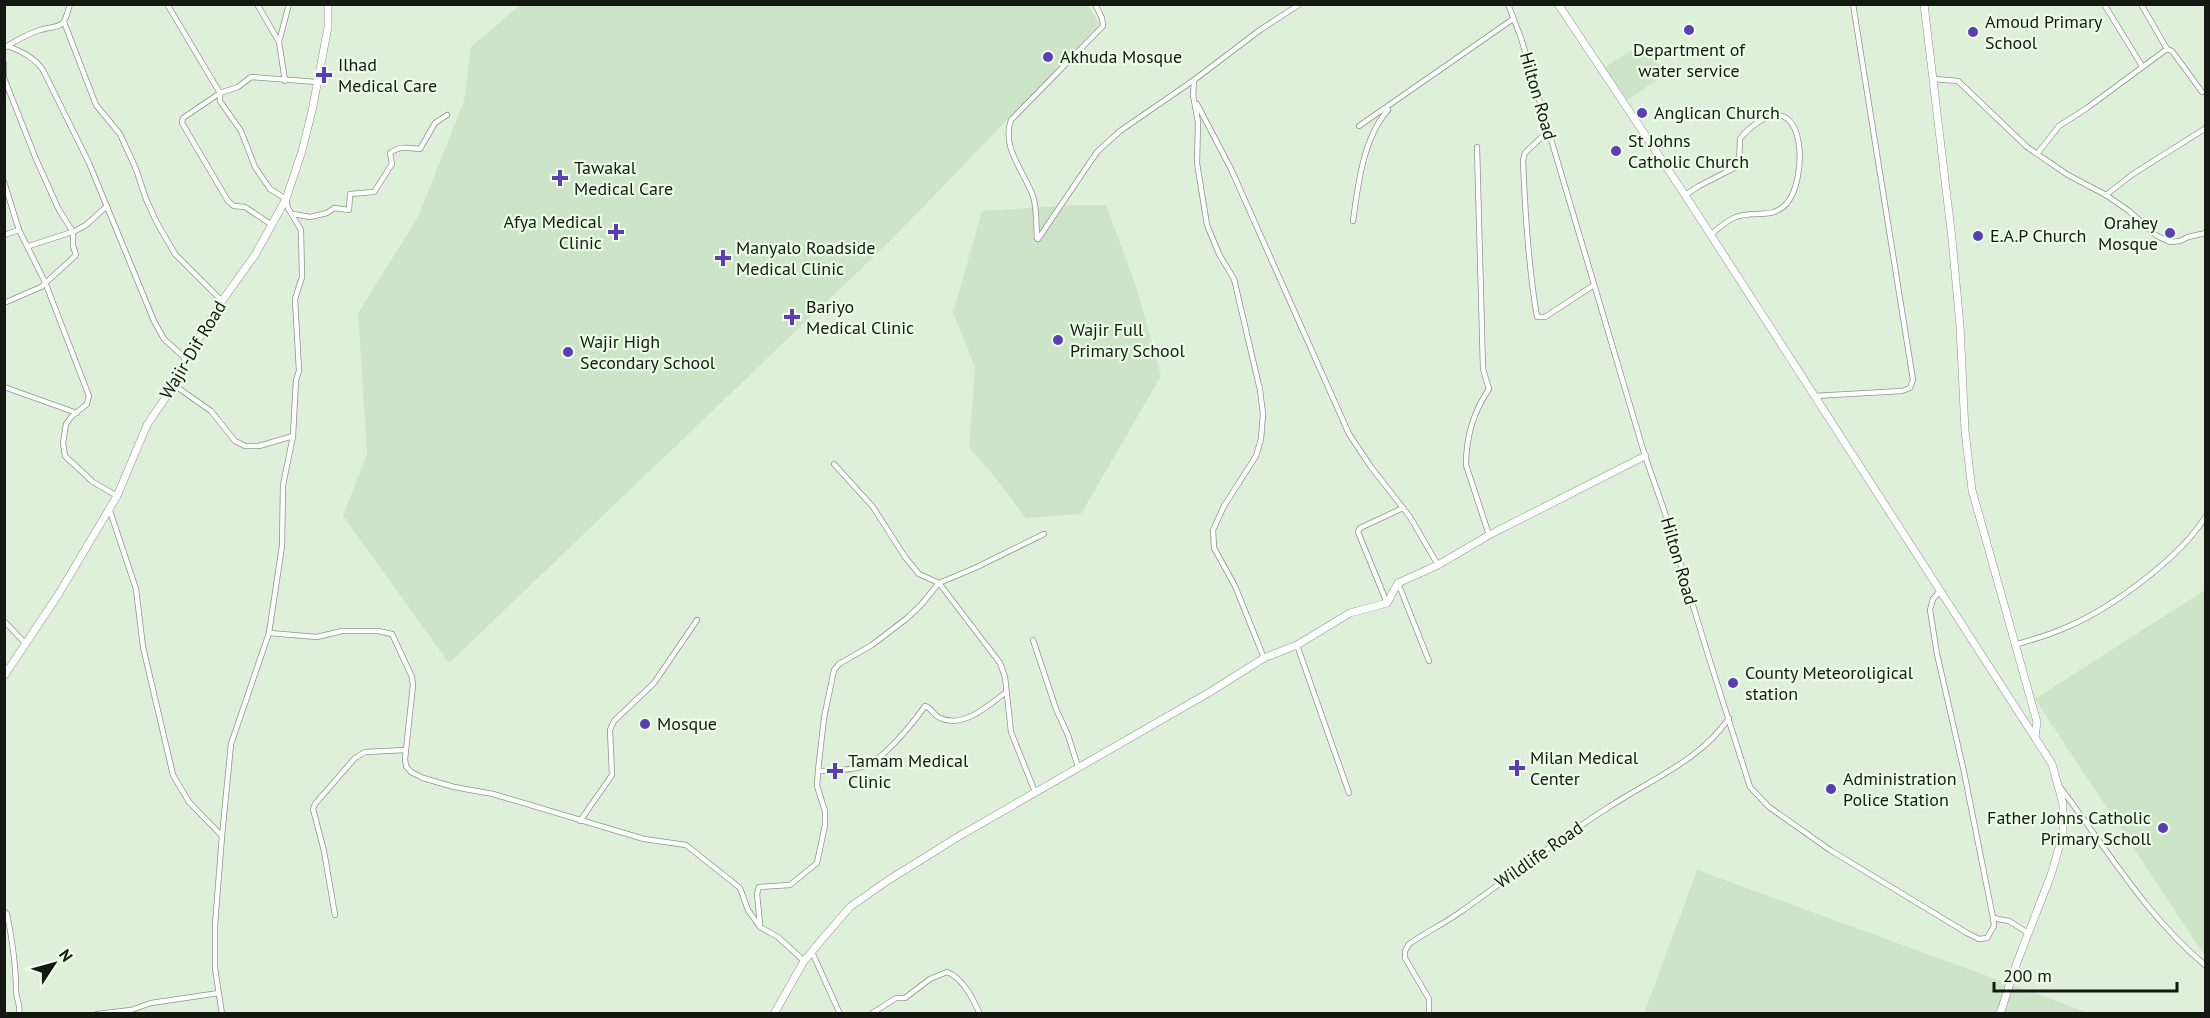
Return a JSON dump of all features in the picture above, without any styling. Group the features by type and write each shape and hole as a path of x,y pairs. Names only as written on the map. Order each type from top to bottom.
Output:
{"street":[{"path":"6,47 40,30 56,28 67,18 70,4"},
{"path":"167,4 220,93 220,101 241,130 255,167 270,189 286,199 288,208 301,230 302,277 295,299 299,371 296,380 293,436 283,485 282,546 269,633 231,744 215,925 215,968 222,1014"},
{"path":"256,4 279,42 285,81"},
{"path":"279,42 289,4"},
{"name":"Wajir-Dif Road","path":"4,676 27,644 117,496 147,425 174,385 186,359 222,301 255,255 286,199 302,151 317,82 328,27 328,4"},
{"path":"1095,4 1103,26 1011,120 1008,129 1011,150 1034,197 1038,240 1097,152 1120,131 1194,80 1260,30 1300,4"},
{"name":"Hilton Road","path":"1508,4 1645,456 1750,787 1769,807 1830,850 1973,936 1979,939 1988,938 1994,926 1994,918"},
{"path":"1558,4 1685,195 2052,764 2063,804 2063,834 2051,875 2000,1014"},
{"path":"1814,396 1902,391 1910,388 1913,380 1853,4"},
{"path":"1924,4 1952,239 1965,431 1972,490 2037,722 2035,737"},
{"path":"2104,4 2142,66"},
{"path":"2141,4 2167,49 2172,51 2202,92"},
{"path":"1359,126 1514,19"},
{"path":"64,22 96,105 120,134 157,223 176,254 222,301"},
{"path":"6,47 37,61 43,70 89,163 154,321 164,339 186,359"},
{"path":"2037,154 2059,126 2167,49"},
{"path":"4,64 4,76 36,159 59,210 73,232 73,246 76,255 41,286 4,303"},
{"path":"273,225 245,207 234,206 228,201 182,123 183,118 220,93 238,87 251,77 317,82"},
{"path":"1934,79 1958,81 2014,136 2037,154 2068,175 2106,195 2129,211 2157,236 2170,242 2180,242 2205,232"},
{"path":"1194,80 1193,95 1198,122 1197,164 1207,225 1219,254 1234,279 1260,390 1263,414 1261,439 1256,456 1224,506 1213,530 1214,548 1235,586 1263,658"},
{"path":"1193,95 1236,179 1349,434 1403,508 1438,565"},
{"path":"1353,221 1369,144 1382,116 1394,104"},
{"path":"293,214 310,216 327,213 334,208 349,210 350,194 374,192 392,164 390,153 407,146 420,148 435,123 447,115"},
{"path":"1685,195 1736,167 1739,162 1740,139 1758,123 1775,115 1791,121 1799,145 1800,162 1799,175 1792,196 1787,203 1772,213 1738,216 1710,235"},
{"path":"2106,195 2133,174 2205,128"},
{"path":"1548,131 1525,153 1523,160 1530,278 1537,316 1545,317 1594,285"},
{"path":"1477,147 1483,369 1488,389 1476,409 1466,454 1466,465 1489,536"},
{"path":"4,182 20,230 45,282 89,396 87,404 66,424 63,443 65,456 93,482 117,496"},
{"path":"29,246 73,232 86,225 107,206"},
{"path":"4,235 20,230"},
{"path":"174,385 211,411 235,441 245,446 259,446 293,436"},
{"path":"4,387 76,413"},
{"path":"774,1014 804,961 850,907 917,862 1263,658 1297,645 1350,613 1387,603 1398,583 1438,565 1489,536 1645,456"},
{"path":"834,464 873,507 905,557 919,574 939,583 1000,663 1004,670 1011,732 1035,792"},
{"path":"109,508 136,589 143,647 173,775 189,802 222,836"},
{"path":"1387,603 1358,532 1360,528 1403,508"},
{"path":"2014,645 2068,627 2110,603 2183,546 2195,534 2205,516"},
{"path":"760,927 757,894 759,886 790,885 817,864 825,825 825,811 817,786 818,771 825,708 834,670 839,664 872,645 906,619 939,583 1044,534"},
{"path":"1398,583 1430,661"},
{"path":"1940,591 1932,599 1930,610 1937,654 1994,918 2009,921 2028,933"},
{"path":"580,821 612,775 610,730 614,721 654,683 697,620"},
{"path":"4,621 27,644"},
{"path":"269,633 318,637 342,631 378,631 392,634 412,677 406,750 406,766 411,772 423,778 493,794 657,842 686,845 740,888 748,910 760,927 778,937 804,961"},
{"path":"1033,640 1078,767"},
{"path":"1297,645 1349,794"},
{"path":"818,771 863,767 874,762 906,732 925,706 931,709 936,717 943,720 968,717 986,708 1005,693"},
{"name":"Wildlife Road","path":"1429,1014 1429,999 1405,958 1405,951 1409,944 1458,914 1579,826 1654,781 1700,749 1714,738 1729,718"},
{"path":"335,915 324,851 313,809 315,804 355,758 365,752 406,750"},
{"path":"2058,785 2134,892 2182,946 2205,966"},
{"path":"4,910 7,914 16,962 19,1014"},
{"path":"812,952 840,1014"},
{"path":"871,1014 896,998 905,998 930,979 947,972 953,975 970,994 980,1014"},
{"path":"97,1014 131,1010 151,1003 219,993"}],"shaded area":[{"name":"Wajir High Secondary School","path":"1087,4 1100,24 890,241 449,663 343,516 367,454 358,313 418,217 464,101 471,47 520,5"},
{"path":"1647,48 1666,74 1627,100 1605,67 1634,49 1638,54"},
{"name":"Wajir Full Primary School","path":"1106,205 1137,289 1161,376 1081,514 1026,518 991,472 969,448 975,367 953,313 982,211"},
{"name":"Father Johns Catholic Primary Scholl","path":"2205,590 2205,956 2035,699"},
{"path":"1697,870 2089,1013 1644,1014"}],"place":[{"name":"Department of water service","path":"1689,30"},
{"name":"Amoud Primary School","path":"1973,32"},
{"name":"Akhuda Mosque","path":"1048,57"},
{"name":"Ilhad Medical Care","path":"324,75"},
{"name":"Anglican Church","path":"1642,113"},
{"name":"St Johns Catholic Church","path":"1616,151"},
{"name":"Tawakal Medical Care","path":"560,178"},
{"name":"Afya Medical Clinic","path":"616,232"},
{"name":"Orahey Mosque","path":"2170,233"},
{"name":"E.A.P Church","path":"1978,236"},
{"name":"Manyalo Roadside Medical Clinic","path":"723,258"},
{"name":"Bariyo Medical Clinic","path":"792,317"},
{"name":"Wajir Full Primary School","path":"1058,340"},
{"name":"Wajir High Secondary School","path":"568,352"},
{"name":"County Meteoroligical station","path":"1733,683"},
{"name":"Mosque","path":"645,724"},
{"name":"Milan Medical Center","path":"1517,768"},
{"name":"Tamam Medical Clinic","path":"835,771"},
{"name":"Administration Police Station","path":"1831,789"},
{"name":"Father Johns Catholic Primary Scholl","path":"2163,828"}]}
